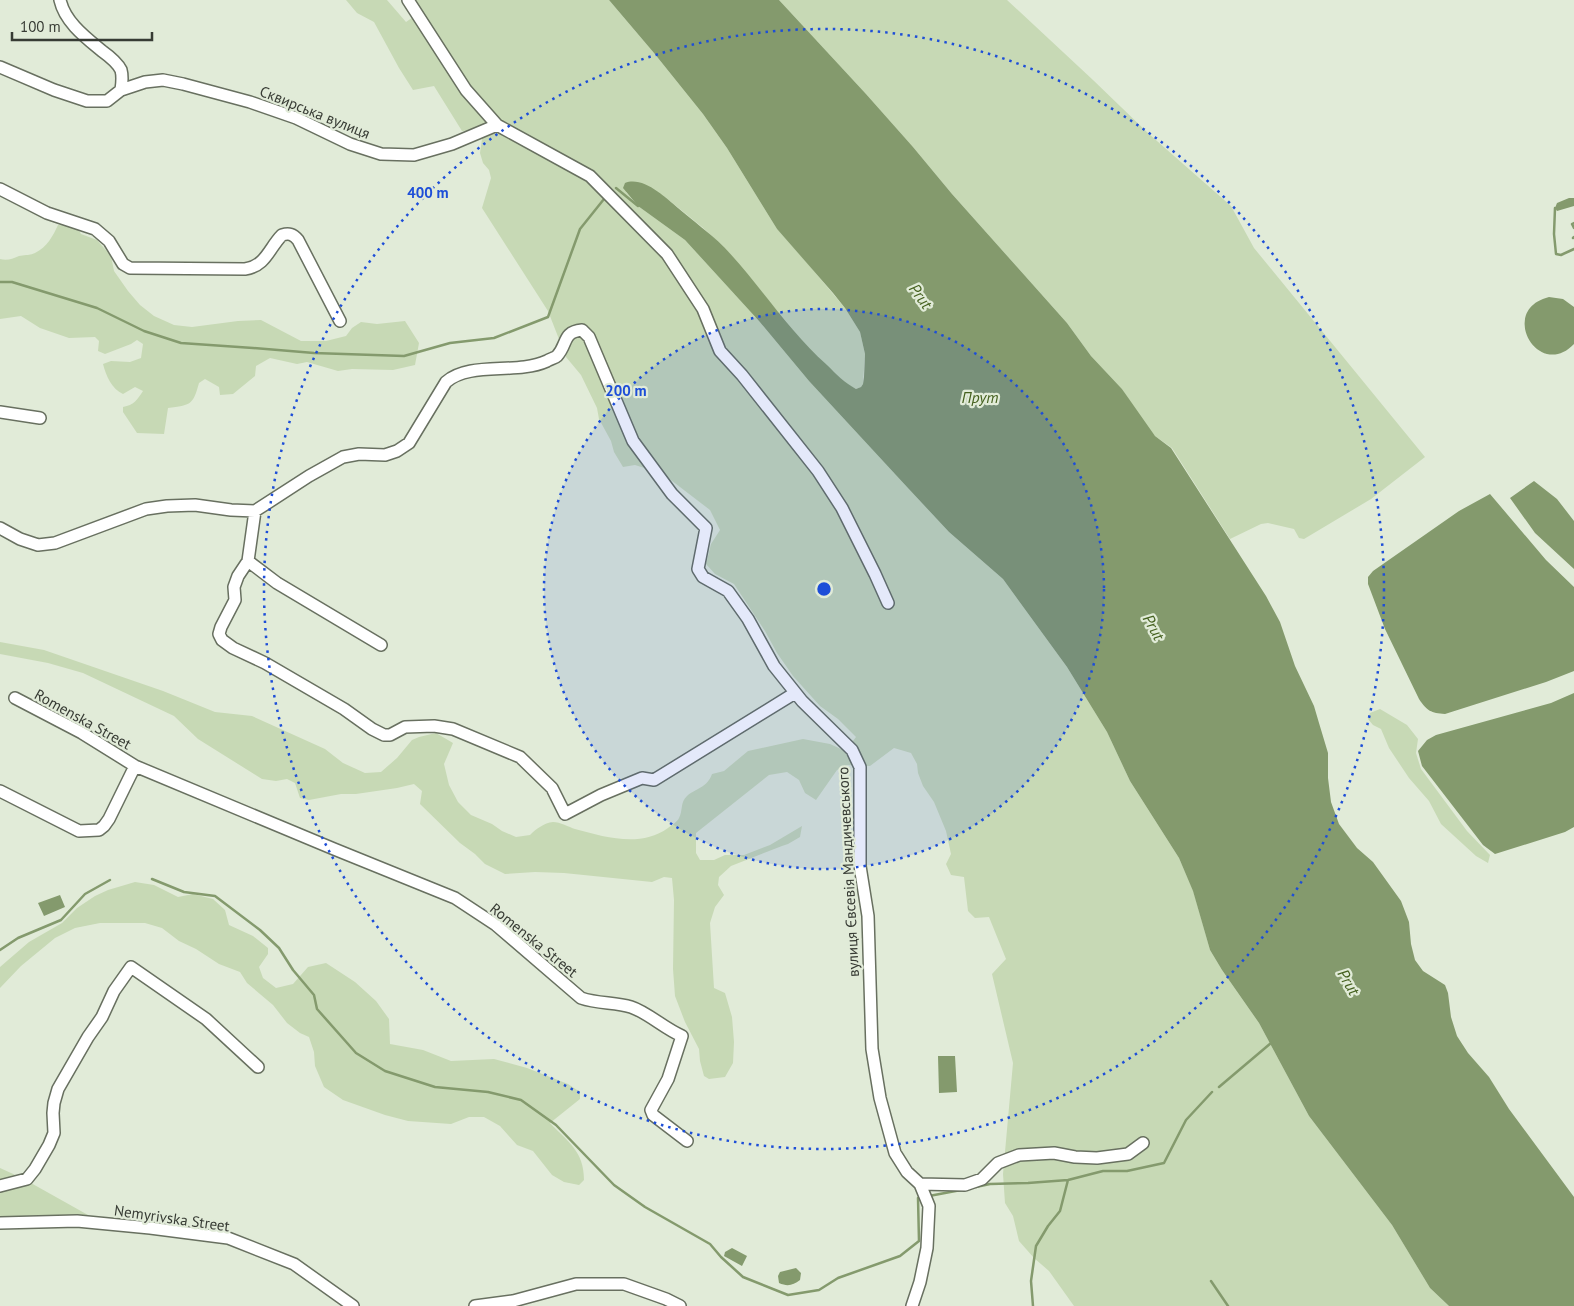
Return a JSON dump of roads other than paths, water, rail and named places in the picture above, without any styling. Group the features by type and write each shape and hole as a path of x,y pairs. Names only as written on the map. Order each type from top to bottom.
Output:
{"street":[{"path":"60,0 62,9 72,24 88,40 116,62 121,71 121,90"},
{"path":"408,0 466,90 497,125 590,176 667,254 703,309 720,351 742,375 818,471 842,508 888,603"},
{"name":"Сквирська вулиця","path":"0,67 87,102 107,101 121,90 145,82 163,80 183,84 250,102 296,118 350,144 381,154 414,155 452,144 497,125"},
{"path":"0,189 47,213 95,229 109,241 124,264 130,268 254,268 260,264 282,235 288,233 298,240 340,321"},
{"name":"вулиця Євсевія Мандичевського","path":"255,512 308,476 343,457 359,454 385,455 397,451 409,443 446,382 452,376 464,372 517,368 542,363 556,356 569,334 574,331 582,330 589,337 633,441 672,494 706,528 698,570 703,577 728,591 748,619 774,666 796,694 852,750 860,767 860,866 868,916 872,1049 880,1098 895,1153 907,1172 922,1186 929,1206 927,1248 920,1282 912,1306"},
{"path":"0,412 40,418"},
{"path":"0,528 20,539 38,545 54,543 146,509 195,505 255,512 248,561 238,576 234,587 235,600 221,627 220,634 222,640 233,648 273,667 384,735 390,735 405,727 434,726 453,729 520,756 552,788 565,814 601,795 642,778 654,780 796,694"},
{"path":"248,561 277,583 381,645"},
{"name":"Romenska Street","path":"15,698 82,733 135,766 334,850 455,898 496,925 581,998 594,1003 609,1003 633,1008 670,1031 682,1036 668,1079 651,1110 653,1115 687,1141"},
{"name":"Romenska Street","path":"0,791 79,831 99,830 109,818 135,766"},
{"path":"0,1186 27,1180 36,1170 54,1133 53,1108 58,1089 88,1037 102,1017 114,991 131,967 206,1019 258,1067"},
{"path":"922,1186 965,1185 982,1179 998,1163 1019,1155 1054,1153 1075,1157 1097,1158 1128,1154 1143,1143"},
{"name":"Nemyrivska Street","path":"0,1223 77,1221 228,1238 294,1264 353,1306"},
{"path":"476,1306 513,1301 576,1284 624,1284 680,1306"}],"water":[{"name":"Прут","path":"609,0 779,0 866,94 1067,323 1091,356 1122,389 1155,436 1171,448 1266,596 1280,622 1295,666 1314,706 1328,753 1328,778 1331,802 1339,824 1357,848 1373,862 1401,901 1409,922 1415,960 1423,971 1445,985 1457,1036 1468,1053 1489,1077 1509,1109 1574,1197 1574,1306 1449,1306 1430,1288 1392,1225 1309,1116 1259,1023 1210,950 1193,891 1179,858 1130,781 1107,732 1067,667 1003,579 949,532 809,381 759,321 685,240 638,206 623,188 625,183 632,182 646,185 660,193 707,232 724,247 813,351 848,384 856,389 861,387 864,377 865,354 860,332 845,308 777,229 727,148 703,114"},
{"path":"1574,198 1574,206 1557,211 1555,208 1557,203"},
{"path":"1549,297 1563,299 1574,307 1574,344 1561,353 1548,354 1537,349 1529,339 1525,327 1526,315 1534,304"},
{"path":"1534,481 1557,499 1574,521 1574,569 1535,533 1510,498"},
{"path":"1490,494 1546,560 1574,587 1574,671 1546,682 1445,714 1436,713 1427,709 1419,699 1385,629 1368,584 1368,577 1373,571 1459,511"},
{"path":"1574,693 1574,827 1565,832 1495,854 1483,845 1422,766 1418,751 1427,740 1436,735 1551,703"},
{"path":"60,895 65,907 44,916 38,903"},
{"path":"938,1056 955,1056 957,1092 939,1093"},
{"path":"732,1248 747,1256 742,1266 724,1256 725,1252"},
{"path":"796,1268 801,1273 800,1280 790,1285 779,1283 778,1276 780,1272"}],"waterway":[{"path":"616,188 638,206"},
{"path":"0,282 12,282 97,308 144,331 181,343 314,353 404,356 450,343 494,338 548,317 580,229 604,199"},
{"path":"1555,208 1554,234 1556,254 1561,255 1574,249"},
{"path":"1574,223 1572,224 1574,228"},
{"path":"152,879 184,892 215,896 260,930 279,948 293,970 314,995 317,1009 356,1053 385,1071 435,1087 488,1092 521,1100 556,1125 614,1185 645,1207 710,1244 743,1277 788,1295 819,1290 838,1278 900,1256 919,1241 918,1198 921,1197"},
{"path":"0,950 18,938 61,920 85,894 110,880"},
{"path":"1219,1087 1271,1043"},
{"path":"976,1187 990,1184 1068,1180 1103,1171 1127,1171 1164,1163 1186,1120 1212,1092"},
{"path":"1033,1306 1031,1281 1036,1246 1060,1211 1068,1180"},
{"path":"929,1196 961,1190"},
{"path":"1211,1281 1228,1306"}],"water label":[{"name":"Prut","path":"921,296"},
{"name":"Prut","path":"1154,627"},
{"name":"Prut","path":"1349,982"}]}
